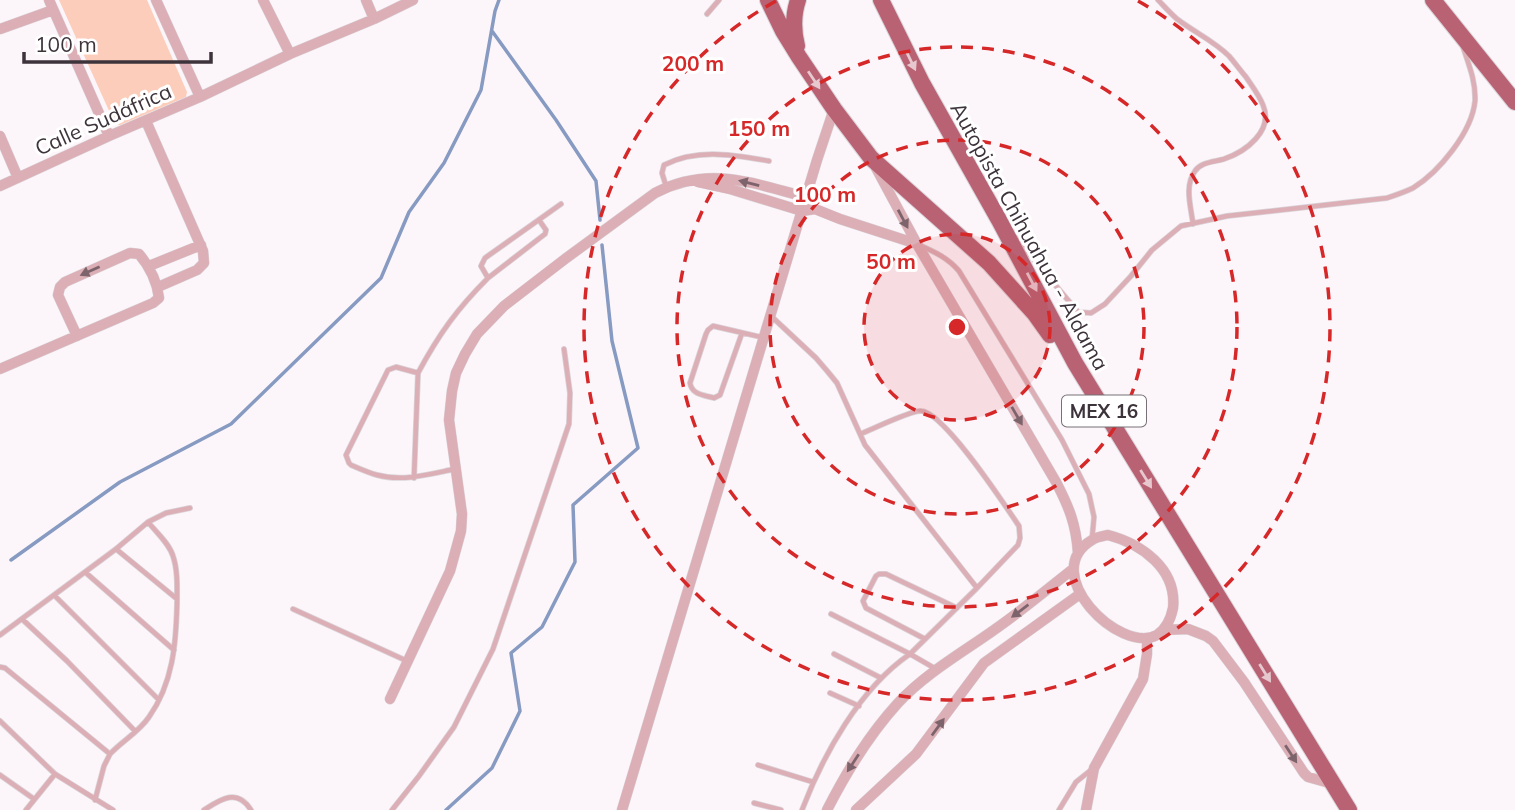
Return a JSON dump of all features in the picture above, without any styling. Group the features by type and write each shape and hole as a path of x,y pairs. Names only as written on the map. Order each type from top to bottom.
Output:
{"highway":[{"path":"768,0 799,57 871,159 989,263 1035,314 1096,398"},
{"path":"798,0 793,32 799,57"},
{"name":"Autopista Chihuahua - Aldama","path":"881,0 922,83 1075,363 1349,810"},
{"path":"1433,0 1515,102"}],"street":[{"path":"156,0 200,97"},
{"path":"263,0 290,54"},
{"path":"366,0 374,19"},
{"name":"Calle Sudáfrica","path":"0,186 413,0"},
{"path":"0,29 51,5 109,136"},
{"path":"622,810 834,109"},
{"path":"146,121 201,245 204,263 197,270 158,287"},
{"path":"0,136 18,178"},
{"path":"871,159 1067,504 1076,531 1078,553 1073,569 1080,594 1104,622 1127,634 1147,638 1163,630 1172,615 1174,596 1168,579 1152,557 1138,546 1108,535 1092,540 1078,553"},
{"path":"390,699 457,551 462,514 449,420 456,373 477,334 504,306 666,187 691,180 723,178 806,197 815,209"},
{"path":"691,180 802,211 815,209 917,244"},
{"path":"149,266 201,245"},
{"path":"0,369 76,337 153,303 159,298 158,287 149,266 139,254 130,253 65,282 60,287 58,295 76,337"},
{"path":"827,810 850,767 900,701 937,669 1010,619 1073,569"},
{"path":"856,810 916,754 984,663 1080,594"},
{"path":"1163,630 1188,629 1213,641 1244,682 1304,773 1308,777 1333,784"},
{"path":"1086,810 1094,768 1143,679 1147,638"}],"lane":[{"path":"707,14 719,0"},
{"path":"1158,0 1177,19 1231,57 1264,105 1265,121 1253,143 1234,155 1202,165 1194,172 1189,189 1193,223"},
{"path":"999,220 1078,312 1091,313 1105,304 1158,244 1181,226 1227,216 1387,198 1411,189 1430,176 1460,140 1475,103 1475,85 1457,30"},
{"path":"666,187 662,173 664,165 691,156 709,153 769,161"},
{"path":"488,278 481,266 485,258 561,204"},
{"path":"414,478 418,373 446,325 462,304 488,278 545,234 546,230 539,220"},
{"path":"917,244 951,262 959,271 1062,440 1089,494 1094,517 1092,540"},
{"path":"771,315 817,358 828,372 842,394 865,445 977,588"},
{"path":"742,333 720,395 714,398 694,393 690,383 708,330 713,326 765,338"},
{"path":"392,810 454,727 493,649 569,424 570,393 564,349"},
{"path":"418,373 396,368 388,370 346,455 351,465 389,477 414,478 456,469"},
{"path":"802,810 825,758 881,678 894,664 910,654 1018,545 1018,526 973,461 932,414 918,411 860,434"},
{"path":"0,635 55,596 148,522 166,513 190,508"},
{"path":"95,800 110,754 148,719 159,700 167,682 175,650 177,578 172,551 148,522"},
{"path":"116,549 177,599"},
{"path":"85,572 175,650"},
{"path":"925,639 866,608 863,601 876,576 886,574 957,608"},
{"path":"55,596 159,700"},
{"path":"293,609 408,661"},
{"path":"831,614 937,669"},
{"path":"22,619 135,731"},
{"path":"834,654 881,678"},
{"path":"0,667 5,668 110,754"},
{"path":"830,693 859,706"},
{"path":"0,721 55,774 113,810"},
{"path":"758,765 813,782"},
{"path":"1059,810 1076,782 1094,768"},
{"path":"26,810 55,774"},
{"path":"0,775 34,799"},
{"path":"204,810 224,797 235,797 243,800 251,810"},
{"path":"754,803 781,810"}],"shaded area":[{"path":"59,0 147,0 187,92 186,97 120,125 115,124"}],"waterway":[{"path":"11,560 120,482 231,424 381,278 409,212 444,163 481,90 499,0"},
{"path":"492,31 596,181 600,220"},
{"path":"446,810 492,768 520,711 511,653 542,627 575,562 573,505 638,448 612,341 602,245"}]}
